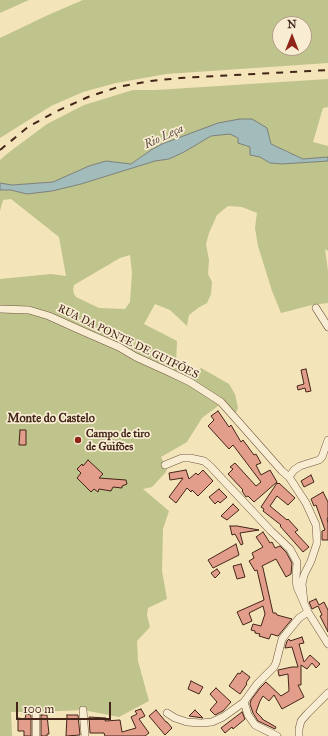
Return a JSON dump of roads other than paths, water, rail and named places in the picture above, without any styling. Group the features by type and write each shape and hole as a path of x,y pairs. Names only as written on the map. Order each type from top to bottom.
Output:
{"street":[{"path":"316,308 328,327"},
{"name":"RUA DA PONTE DE GUIFÕES","path":"0,309 29,310 49,316 190,382 221,402 289,477 306,503 316,526 317,542 302,584 304,602"},
{"path":"289,477 294,470 300,466 319,460 322,457 328,440"},
{"path":"164,465 182,458 204,461 290,549 297,562 297,587 308,612 328,644"},
{"path":"167,713 175,718 187,722 212,722 223,717 244,702 257,684 274,667 282,640 299,618 308,612"},
{"path":"299,736 301,721 328,694"},
{"path":"244,702 248,715 255,725 277,736"},
{"path":"83,710 85,736"},
{"path":"36,712 36,736"}],"water":[{"path":"240,119 252,119 267,128 271,144 303,159 328,157 328,161 282,164 270,163 260,157 250,155 250,147 238,143 238,138 230,134 211,136 169,159 155,161 81,184 52,191 27,194 11,190 0,190 0,183 12,185 53,182 89,166 106,161 131,164 162,144 218,123"}],"railway":[{"path":"0,150 28,127 55,112 88,97 118,87 180,78 328,70"}],"place":[{"name":"Campo de tiro de Guifões","path":"78,440"}],"district":[{"name":"Monte do Castelo","path":"51,419"}],"water label":[{"name":"Rio Leça","path":"164,137"}]}
